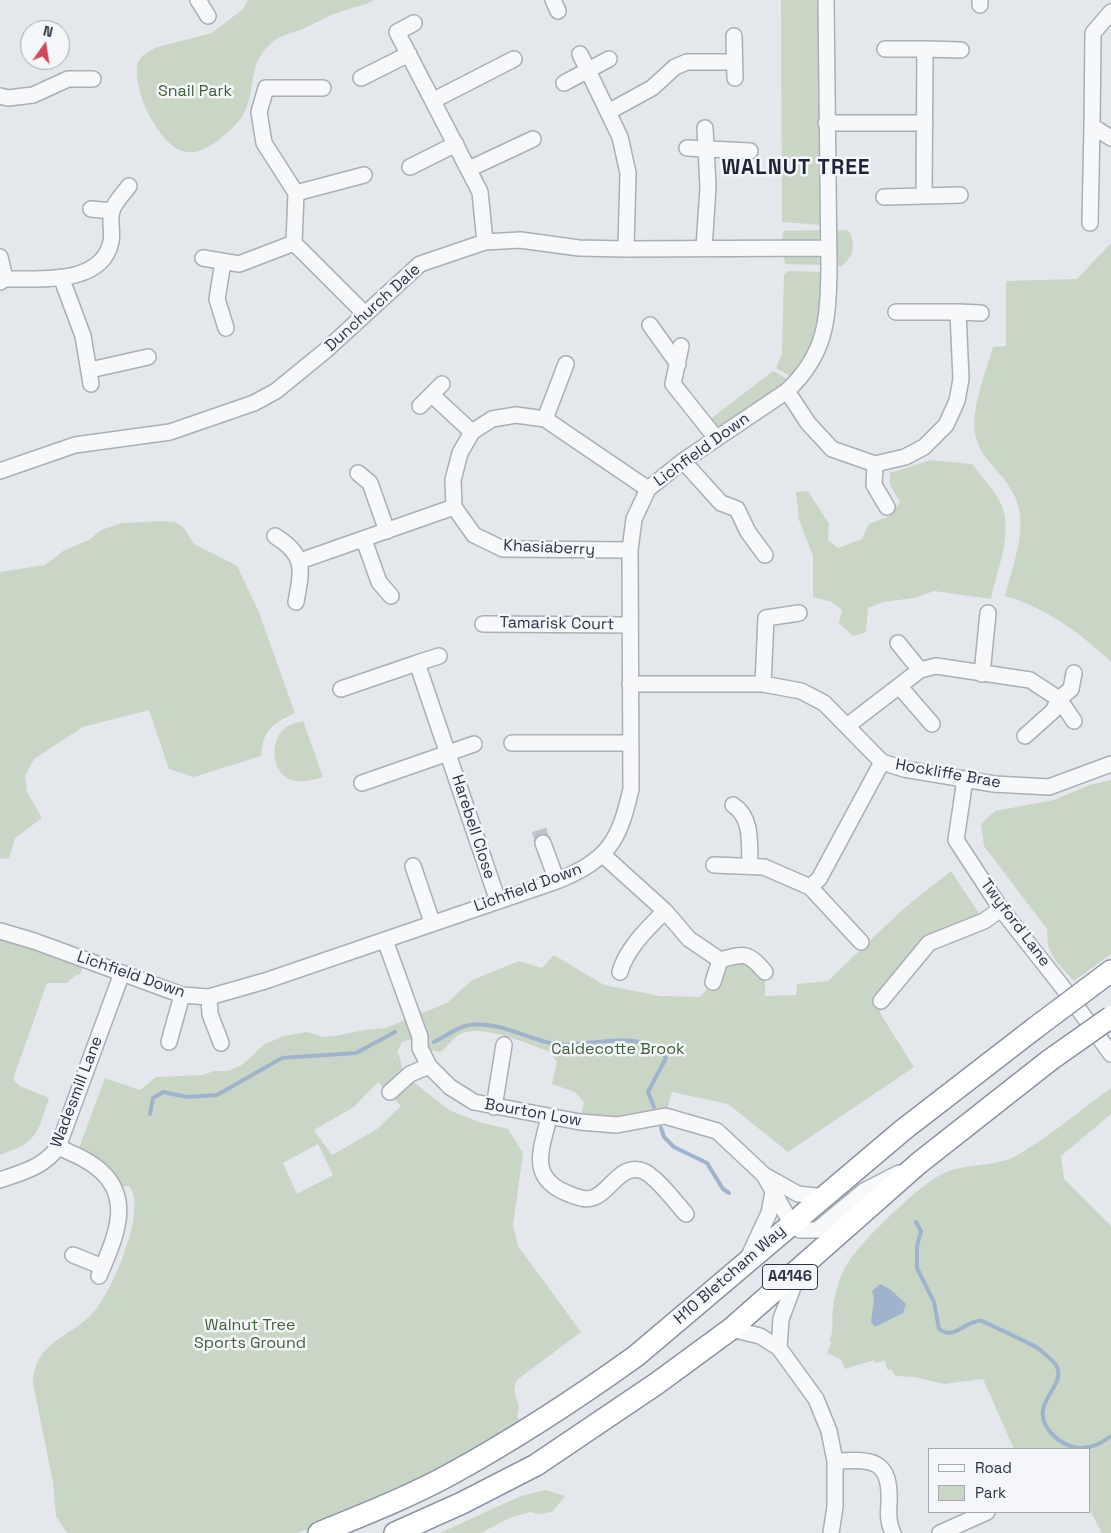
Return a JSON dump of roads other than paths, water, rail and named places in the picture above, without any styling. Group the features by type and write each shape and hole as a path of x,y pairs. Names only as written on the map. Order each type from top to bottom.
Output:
{"highway":[{"name":"H10 Bletcham Way","path":"319,1533 449,1475 522,1433 593,1387 636,1356 790,1223 824,1197 903,1130 1111,971"},
{"name":"A4146","path":"395,1533 462,1503 536,1465 656,1384 731,1329 919,1163 1050,1060 1111,1016"}],"street":[{"path":"198,0 208,16"},
{"name":"Lichfield Down","path":"0,931 34,941 182,995 208,997 265,981 432,922 557,881 584,870 603,855 622,826 631,789 630,550 634,519 648,489 683,461 786,391 799,379 816,355 825,332 828,310 826,0"},
{"path":"1090,223 1093,34 1111,12"},
{"path":"414,23 397,32 434,100 480,192 485,242"},
{"path":"735,36 735,78"},
{"path":"885,49 961,50"},
{"path":"924,196 925,49"},
{"path":"361,78 409,54"},
{"path":"580,54 620,138 628,173 626,249"},
{"path":"434,100 514,59"},
{"path":"564,83 609,59"},
{"path":"608,112 652,88 675,67 688,62 734,62"},
{"path":"0,96 8,98 32,95 68,79 93,78"},
{"path":"323,88 266,88 259,112 264,143 296,193 294,243 365,314"},
{"path":"826,123 925,124"},
{"path":"1092,126 1111,138"},
{"path":"704,248 708,150 705,128"},
{"path":"469,169 533,138"},
{"path":"410,167 456,144"},
{"path":"687,148 750,151"},
{"path":"296,193 364,175"},
{"path":"0,257 2,280 60,277 86,272 102,262 111,242 112,211 129,186"},
{"path":"884,197 960,196"},
{"path":"91,209 112,211"},
{"name":"Dunchurch Dale","path":"2,465 75,445 170,432 254,403 283,385 326,351 420,264 485,242 520,240 579,248 626,249 828,248"},
{"path":"203,258 239,264 294,243"},
{"path":"222,262 217,300 226,328"},
{"path":"60,277 84,336 91,377 148,357"},
{"path":"896,312 981,313"},
{"path":"786,391 808,423 832,449 876,464 904,457 924,447 946,424 957,401 960,378 958,312"},
{"path":"650,325 678,364"},
{"path":"681,346 673,384 716,438"},
{"path":"545,419 566,364"},
{"path":"420,406 437,390 472,432"},
{"path":"300,561 454,507 453,480 460,453 472,432 492,419 516,415 545,419 648,489"},
{"path":"683,461 721,503 737,509 748,532 765,555"},
{"path":"876,464 874,484 887,507"},
{"path":"358,473 370,484 387,531"},
{"name":"Khasiaberry","path":"454,507 474,536 503,549 630,550"},
{"path":"275,536 290,545 300,561 296,602"},
{"path":"364,540 379,582 391,596"},
{"path":"763,684 766,618 799,613"},
{"path":"982,674 988,613"},
{"name":"Tamarisk Court","path":"483,624 630,625"},
{"path":"898,643 920,670"},
{"path":"341,689 439,656"},
{"name":"Harebell Close","path":"417,663 498,901"},
{"path":"847,726 920,670 936,666 1030,680 1059,698 1074,720"},
{"path":"1025,736 1053,711 1059,698 1071,689 1074,673"},
{"name":"Hockliffe Brae","path":"630,684 763,684 801,691 824,703 882,762 904,769 994,784 1049,787 1111,764"},
{"path":"900,687 932,724"},
{"path":"512,744 631,743"},
{"name":"Harebell Close","path":"362,783 474,744"},
{"path":"810,887 819,879 882,762"},
{"name":"Twyford Lane","path":"964,779 956,840 1001,909 1064,989 1111,1054"},
{"path":"733,805 740,809 748,823 750,865"},
{"path":"543,843 557,881"},
{"path":"603,855 665,911 689,939 720,960 742,954 754,960 765,972"},
{"path":"714,865 750,865 784,874 810,887 861,942"},
{"path":"413,866 432,922"},
{"path":"881,1001 929,943 984,921 1001,909"},
{"path":"620,972 622,964 643,934 665,911"},
{"name":"Bourton Low","path":"385,940 420,1037 420,1048 429,1066 450,1087 474,1102 549,1117 617,1125 665,1116 717,1131 764,1175 798,1194 824,1197"},
{"path":"713,982 720,960"},
{"name":"Wadesmill Lane","path":"0,1180 33,1169 51,1157 58,1146 122,973"},
{"path":"1087,989 1111,986"},
{"path":"169,1042 182,995"},
{"path":"208,997 210,1014 221,1043"},
{"path":"494,1107 504,1045"},
{"path":"390,1092 410,1074 429,1066"},
{"path":"549,1117 541,1156 542,1175 549,1184 584,1199 594,1197 618,1176 633,1170 643,1171 686,1214"},
{"path":"58,1146 95,1166 107,1176 114,1187 119,1210 118,1231 101,1272 73,1255"},
{"path":"790,1223 800,1230 817,1230 864,1191 919,1163"},
{"name":"Bourton Low","path":"764,1175 790,1223"},
{"path":"746,1261 769,1213 773,1192"},
{"path":"779,1348 781,1319 801,1267"},
{"path":"731,1329 760,1336 779,1348 816,1399 829,1431 834,1461 836,1507 831,1533"},
{"path":"834,1461 857,1460 882,1466 888,1479 888,1518 893,1533"},
{"path":"940,1533 992,1514"}],"water":[{"path":"880,1284 890,1289 906,1304 903,1313 875,1327 871,1322 874,1298 872,1291"}],"waterway":[{"path":"434,1042 461,1027 489,1025 555,1044 614,1040 643,1043 656,1048 666,1058 648,1092 654,1107"},
{"path":"150,1114 153,1098 163,1092 187,1097 217,1095 282,1058 356,1053 395,1032"},
{"path":"661,1128 664,1137 674,1147 707,1163 723,1189 729,1193"},
{"path":"916,1222 921,1231 917,1246 917,1268 934,1302 939,1329 950,1333 981,1321 1036,1347 1056,1365 1058,1373 1057,1381 1044,1405 1043,1414 1045,1424 1053,1435 1065,1444 1079,1448 1096,1445 1111,1436"}],"tunnel":[{"path":"539,830 543,843"}],"district":[{"name":"WALNUT TREE","path":"796,168"}],"park label":[{"name":"Snail Park","path":"195,92"},
{"name":"Caldecotte Brook","path":"618,1050"},
{"name":"Walnut Tree Sports Ground","path":"250,1335"}]}
